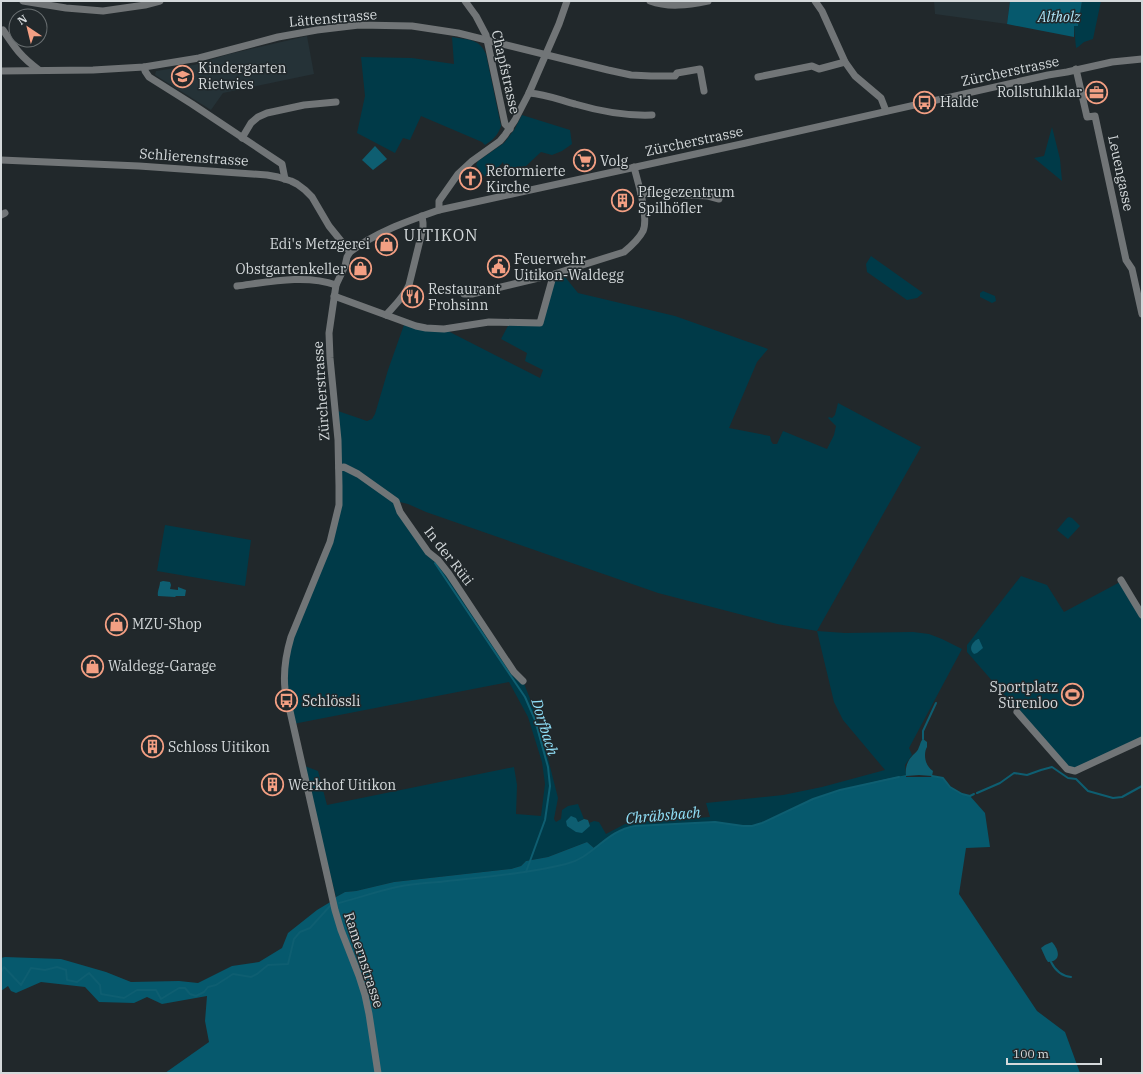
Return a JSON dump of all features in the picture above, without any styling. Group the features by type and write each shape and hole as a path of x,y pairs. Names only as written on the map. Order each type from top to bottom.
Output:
{"street":[{"path":"24,1 66,8 103,11 145,5 160,1"},
{"path":"439,210 438,201 458,174 472,161 498,142 510,129 546,56 568,1"},
{"path":"650,1 675,6 708,1"},
{"path":"816,1 845,62 855,76 881,98 886,111"},
{"name":"Chapfstrasse","path":"467,2 484,29 488,41 505,124 510,129"},
{"name":"Lättenstrasse","path":"1,71 93,70 144,67 199,58 278,37 317,30 359,26 412,26 458,33 546,56 553,56 631,75 673,76 677,73 700,69 704,91"},
{"path":"3,30 17,52 27,62 39,70"},
{"name":"Zürcherstrasse","path":"327,878 285,689 285,667 286,653 294,627 330,542 339,505 338,440 329,333 336,285 350,252 389,229 439,210 1076,69 1112,62 1142,59"},
{"path":"758,77 812,66 819,69 845,62"},
{"path":"144,67 149,77 282,164 285,179"},
{"name":"Leuengasse","path":"1076,69 1087,117 1095,116 1126,260 1132,269 1142,314"},
{"path":"529,93 610,112 652,115"},
{"path":"242,138 251,123 258,117 267,113 336,102"},
{"name":"Schlierenstrasse","path":"1,160 188,169 267,175 285,179 297,184 312,197 329,226 350,252"},
{"path":"464,294 472,294 551,275 624,252 643,231 644,212 634,167"},
{"path":"641,194 650,193 708,196 719,199"},
{"path":"386,315 406,293 409,285 423,228 422,216"},
{"path":"334,296 416,326 426,328 444,329 489,322 540,323 552,280 551,275"},
{"path":"237,286 302,280 327,281 336,285"},
{"name":"In der Rüti","path":"339,468 344,467 358,474 396,501 400,512 428,552 438,560 449,574 514,672 523,682"},
{"path":"1121,580 1142,615"},
{"path":"1017,712 1067,769 1075,771 1142,740"},
{"name":"Ramernstrasse","path":"327,878 334,910 365,995 378,1073"}],"shaded area":[{"path":"934,1 1010,1 1007,24 935,14"},
{"path":"1082,1 1101,1 1093,39 1084,42 1076,48 1074,26 1078,26"},
{"path":"307,36 314,74 223,93 211,110 155,75 156,71 194,65 229,54"},
{"path":"452,37 468,39 476,42 486,54 501,126 497,135 485,145 482,142 421,116 410,140 403,138 395,153 357,133 365,96 361,57 412,58 454,64"},
{"path":"522,115 570,130 572,144 562,151 552,155 541,152 526,166 505,168 503,162 493,173 485,177 476,165 478,161 504,143 514,130"},
{"path":"1052,127 1060,159 1062,181 1034,158 1044,156"},
{"path":"375,146 387,159 373,170 362,160"},
{"path":"871,256 923,293 917,298 907,300 867,272 866,264"},
{"path":"561,272 578,293 675,316 768,349 757,362 729,428 770,436 773,444 777,444 783,431 827,449 834,435 836,426 828,418 832,418 835,415 838,403 921,447 817,631 845,633 913,632 929,634 962,649 909,748 912,755 905,765 906,775 840,790 813,799 762,823 752,826 715,822 635,826 613,834 594,848 587,842 548,857 526,861 521,866 511,869 394,882 356,891 345,892 336,897 302,765 318,771 327,805 514,767 517,785 516,814 541,816 545,784 542,762 528,717 509,682 293,724 285,689 286,653 330,542 339,505 335,410 367,421 372,419 375,414 388,370 405,322 444,329 540,378 543,370 525,361 527,353 501,339 510,322 540,323 552,280","holes":["396,501 658,593 777,624 817,631 834,702 843,720 885,770 822,787 783,795 706,803 710,817 636,822 625,824 606,834 599,822 594,821 589,823 590,826 566,821 578,822 584,819 578,804 568,806 562,810 561,819 556,822 554,819 558,798 538,719 523,681 438,560 400,512"]},
{"path":"983,291 995,296 996,301 992,303 980,297 980,293"},
{"path":"1069,517 1080,526 1068,539 1057,530"},
{"path":"165,525 251,540 245,586 157,571"},
{"name":"Sportplatz Sürenloo","path":"1021,576 1047,585 1064,612 1120,582 1142,620 1142,739 1074,769 1068,768 967,652 967,645"},
{"path":"160,582 170,582 170,589 178,590 178,587 186,590 185,596 158,596"},
{"path":"978,639 983,648 974,654 971,648 974,642"},
{"path":"923,739 927,742 925,753 926,760 928,766 933,771 932,776 906,776 906,767 908,762 918,750"},
{"path":"571,816 576,818 578,822 584,819 588,820 590,826 582,833 576,832 567,826 566,821"},
{"path":"1052,942 1058,952 1058,955 1056,960 1048,962 1041,948"}],"green space":[{"name":"Altholz","path":"1010,1 1082,1 1078,26 1074,26 1074,37 1007,24"},
{"path":"906,775 906,777 932,776 943,778 950,787 962,794 970,796 985,813 990,847 966,848 959,894 1037,1011 1065,1032 1080,1073 165,1073 209,1042 205,1021 207,996 162,1004 147,997 134,1003 99,1002 85,987 41,982 16,993 11,991 8,986 1,991 1,958 5,957 61,959 106,972 131,982 179,981 198,983 232,966 259,962 282,948 288,933 317,910 345,892 356,891 394,882 511,869 521,866 526,861 548,857 587,842 594,848 608,837 629,827 635,826 715,822 752,826 762,823 813,799 840,790"}],"waterway":[{"name":"Dorfbach","path":"435,563 525,697 535,720 548,767 550,786 545,820 526,872"},
{"path":"923,739 923,731 936,703"},
{"path":"977,793 1000,783 1014,773 1027,775 1052,767 1068,778 1076,779 1088,791 1113,798 1122,797 1142,786"},
{"path":"932,776 943,778 950,787 962,794 970,796 974,794"},
{"name":"Chräbsbach","path":"339,903 402,886 519,873 566,864 575,861 592,851 615,833 635,826 715,822 752,826 762,823 813,799 840,790 899,777"},
{"name":"Chräbsbach","path":"1,972 4,967 21,985 31,968 45,970 57,967 66,970 67,980 77,982 89,973 100,985 101,994 124,998 137,990 156,990 161,999 179,988 185,988 190,994 196,996 204,992 208,987 216,985 233,974 251,977 268,965 288,964 294,939 300,932 310,928 330,906"},
{"path":"1051,962 1059,972 1071,977"}],"place":[{"name":"Kindergarten Rietwies","path":"183,76"},
{"name":"Rollstuhlklar","path":"1097,92"},
{"name":"Halde","path":"924,102"},
{"name":"Volg","path":"585,161"},
{"name":"Reformierte Kirche","path":"470,179"},
{"name":"Pflegezentrum Spilhöfler","path":"622,200"},
{"name":"Edi's Metzgerei","path":"386,244"},
{"name":"Feuerwehr Uitikon-Waldegg","path":"498,267"},
{"name":"Obstgartenkeller","path":"361,269"},
{"name":"Restaurant Frohsinn","path":"412,297"},
{"name":"MZU-Shop","path":"116,624"},
{"name":"Waldegg-Garage","path":"93,666"},
{"name":"Sportplatz Sürenloo","path":"1073,695"},
{"name":"Schlössli","path":"287,701"},
{"name":"Schloss Uitikon","path":"153,747"},
{"name":"Werkhof Uitikon","path":"272,785"}],"district":[{"name":"UITIKON","path":"441,235"}]}
